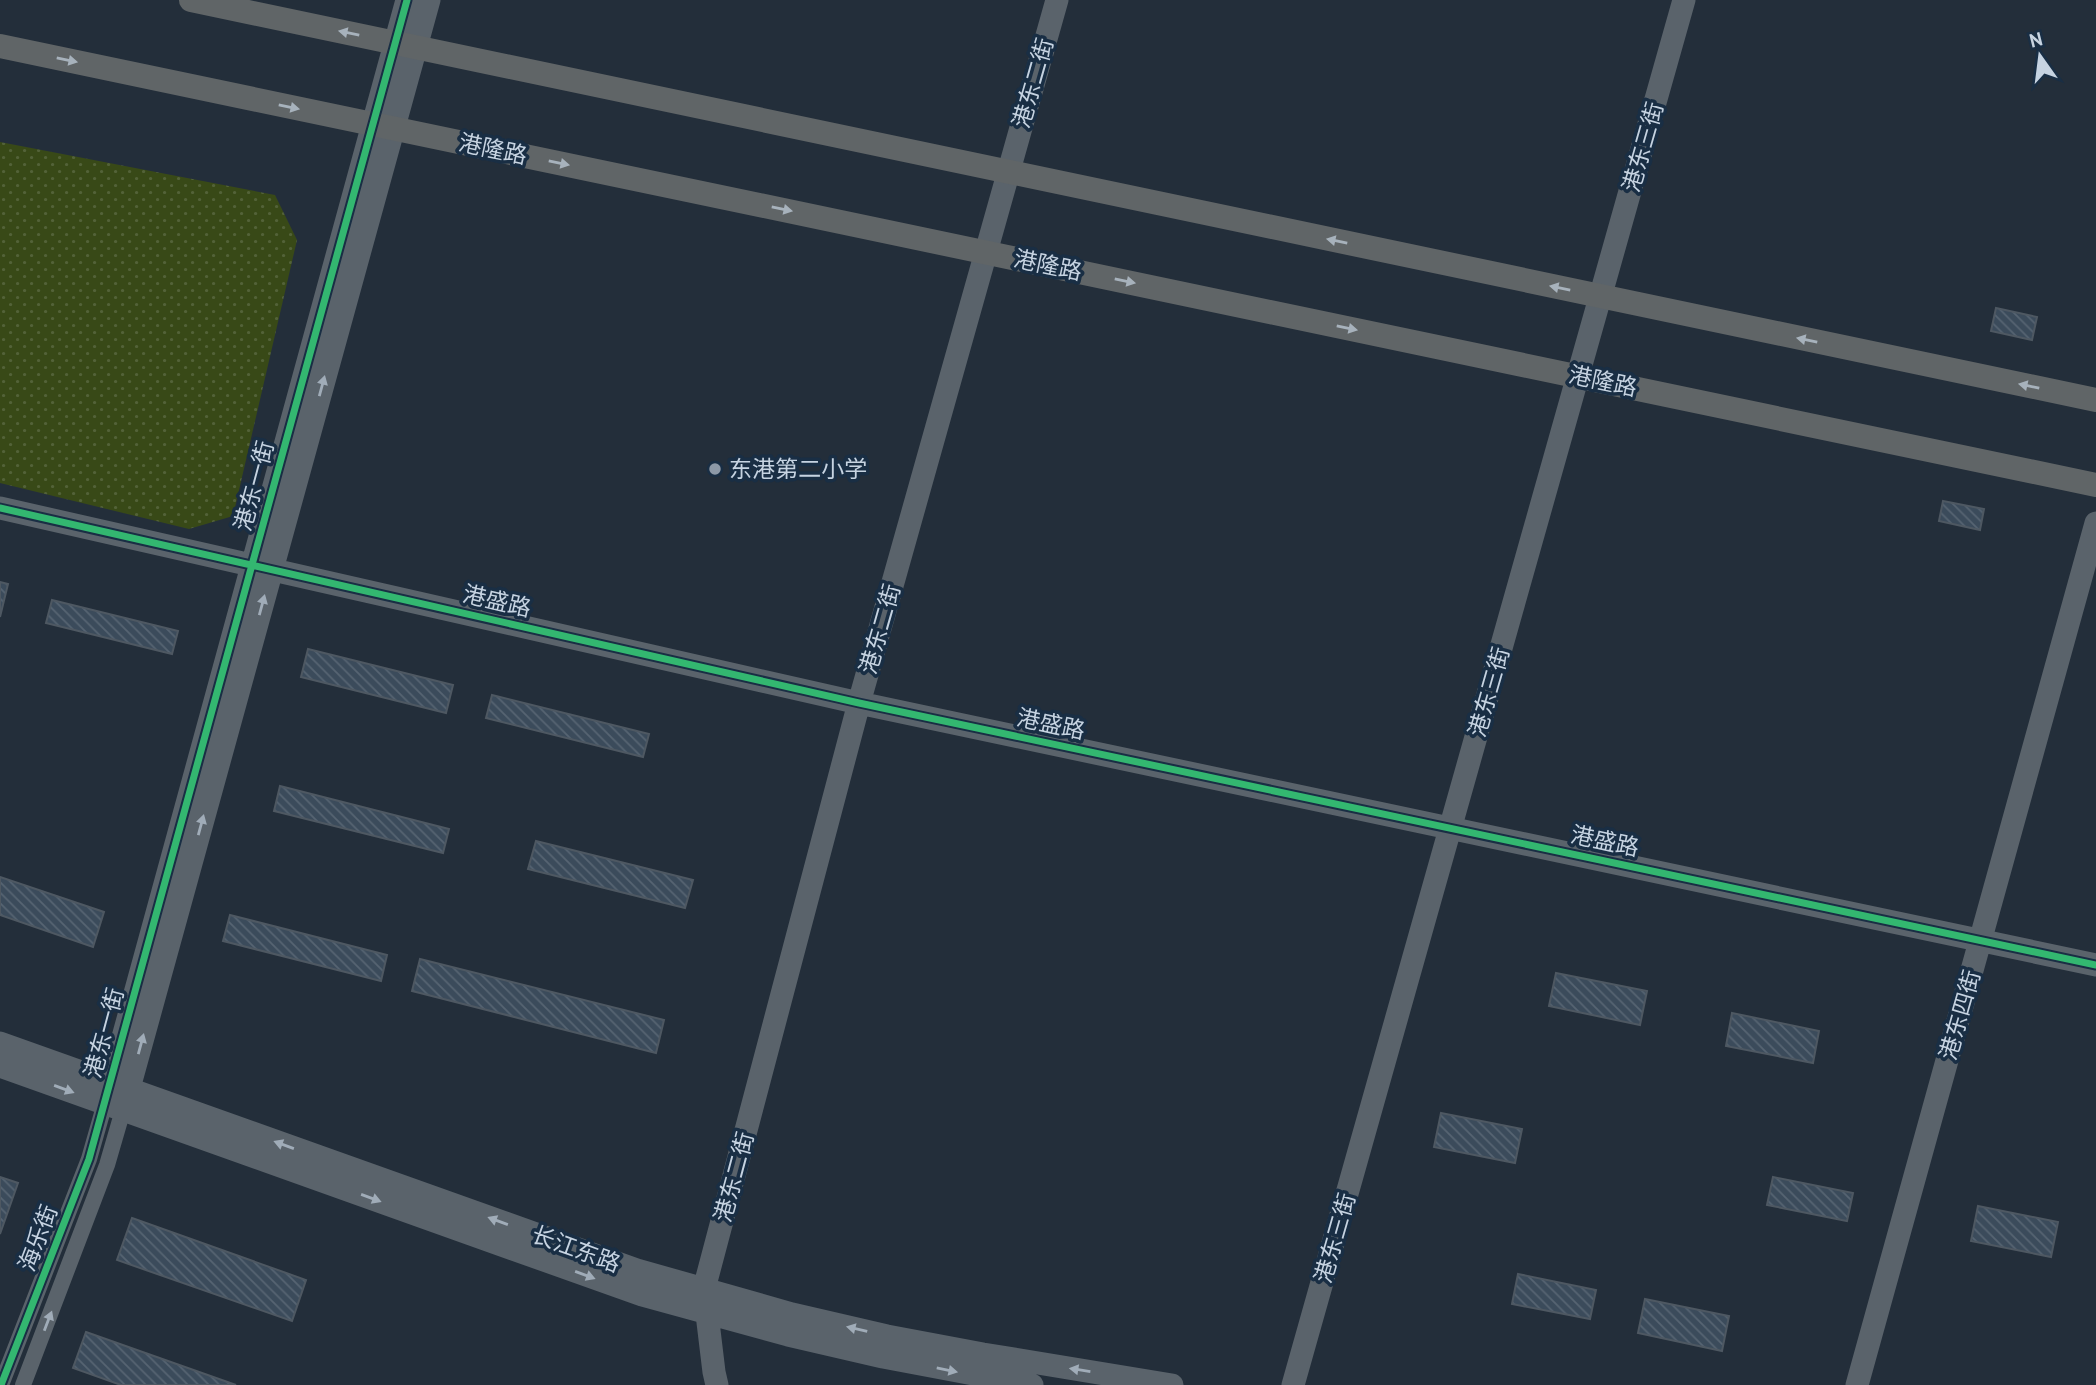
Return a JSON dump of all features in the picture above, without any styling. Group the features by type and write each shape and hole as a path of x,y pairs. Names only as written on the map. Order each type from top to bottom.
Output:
{"main road":[{"path":"191,0 2096,400"},
{"name":"港隆路","path":"0,46 2096,485"}],"street":[{"name":"港东一街","path":"406,45 407,0"},
{"name":"港东一街","path":"117,1096 406,45 429,0"},
{"name":"港东二街","path":"717,1385 704,1289 859,703 1057,0"},
{"name":"港东三街","path":"1293,1385 1684,0"},
{"name":"港盛路","path":"0,508 859,703 2096,965"},
{"name":"港东四街","path":"1857,1385 2096,523"},
{"name":"长江东路","path":"0,1043 117,1096 642,1295 788,1335 883,1357 1032,1385"},
{"name":"长江东路","path":"0,1066 117,1096 637,1270 792,1314 983,1354 1172,1385"},
{"name":"海乐街","path":"1,1385 89,1159 117,1096"},
{"name":"海乐街","path":"23,1385 107,1166 117,1096"}],"green space":[{"path":"0,142 275,195 297,240 233,516 189,529 0,483"}],"building":[{"path":"1996,308 2037,317 2032,340 1991,331"},
{"path":"1943,501 1984,509 1980,530 1939,521"},
{"path":"0,582 8,584 0,617"},
{"path":"52,600 178,631 172,654 46,623"},
{"path":"308,649 453,685 446,713 301,677"},
{"path":"492,695 649,734 643,757 486,718"},
{"path":"280,786 449,829 443,853 274,811"},
{"path":"536,841 693,880 685,908 528,869"},
{"path":"0,877 104,912 93,947 0,915"},
{"path":"230,915 387,955 381,981 223,941"},
{"path":"420,959 664,1020 656,1053 412,991"},
{"path":"1556,973 1647,991 1640,1025 1549,1006"},
{"path":"1732,1013 1819,1031 1813,1063 1726,1046"},
{"path":"1441,1113 1522,1129 1515,1163 1434,1147"},
{"path":"0,1177 18,1183 0,1234"},
{"path":"1773,1177 1853,1193 1847,1221 1767,1205"},
{"path":"1978,1206 2058,1222 2051,1257 1971,1241"},
{"path":"132,1218 306,1280 292,1321 117,1260"},
{"path":"1518,1274 1596,1290 1590,1319 1512,1304"},
{"path":"1645,1299 1729,1316 1722,1351 1638,1333"},
{"path":"86,1332 236,1385 121,1385 73,1368"}],"cycle path":[{"path":"1,1385 89,1159 407,0"},
{"path":"0,508 859,703 2096,965"}],"place":[{"name":"东港第二小学","path":"715,469"}]}
